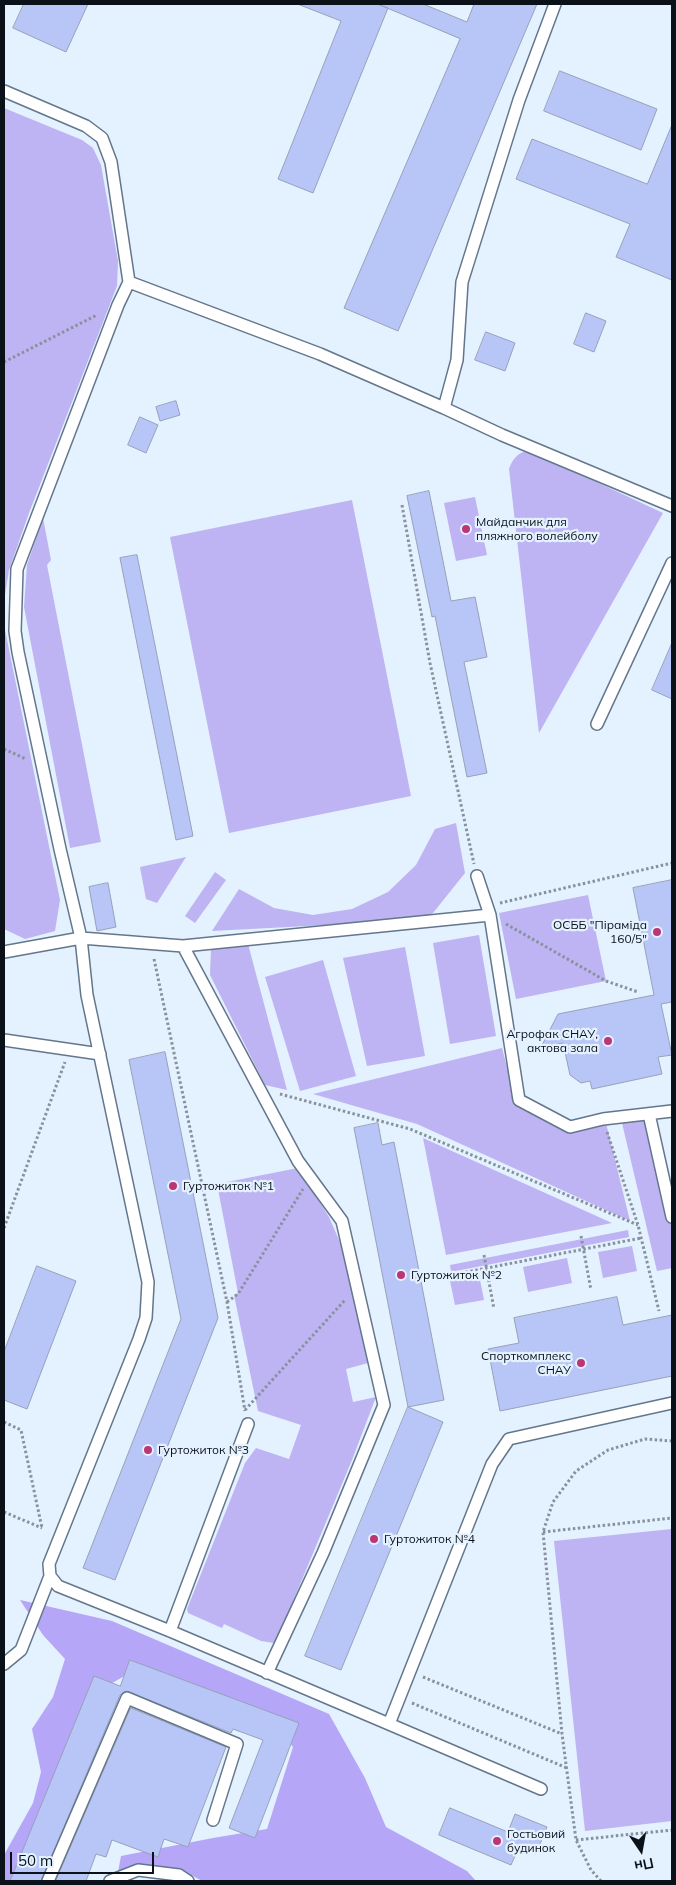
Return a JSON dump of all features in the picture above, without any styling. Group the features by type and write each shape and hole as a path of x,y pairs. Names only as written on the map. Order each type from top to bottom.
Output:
{"lane":[{"path":"444,408 457,360 462,282 519,100 556,4"},
{"path":"4,91 86,126 102,138 111,162 129,282 118,305 17,569 15,630 60,849 81,938 87,995 148,1282 146,1318 132,1358 49,1564 50,1576 21,1650 4,1664"},
{"path":"129,282 320,354 502,435 672,506"},
{"path":"597,724 672,563"},
{"path":"477,876 489,911 519,1100 570,1127 603,1120 672,1111"},
{"path":"4,952 81,938 183,946 489,911"},
{"path":"183,946 298,1161 311,1176 342,1221 384,1404 323,1553 266,1673"},
{"path":"4,1040 100,1054"},
{"path":"649,1114 672,1217"},
{"path":"389,1724 492,1464 509,1439 672,1403"},
{"path":"170,1631 248,1424"},
{"path":"50,1576 58,1586 170,1631 541,1789"},
{"path":"48,1881 127,1698 237,1744 212,1820"},
{"path":"110,1881 138,1870 179,1875 188,1881"}],"path":[{"path":"4,362 118,305"},
{"path":"402,505 430,663 477,876"},
{"path":"489,911 672,864"},
{"path":"489,911 606,981 638,992"},
{"path":"151,944 228,1302 248,1424"},
{"path":"4,1228 70,1050"},
{"path":"258,1088 410,1129 638,1225"},
{"path":"603,1120 638,1225 659,1311"},
{"path":"228,1302 238,1294 311,1176"},
{"path":"581,1236 591,1290"},
{"path":"441,1277 641,1238"},
{"path":"484,1255 494,1309"},
{"path":"245,1410 357,1286"},
{"path":"4,1422 21,1430 42,1528"},
{"path":"601,1881 591,1870 576,1840 562,1734 543,1532 553,1502 576,1471 608,1450 645,1439 672,1441"},
{"path":"4,1512 61,1536"},
{"path":"543,1532 672,1518"},
{"path":"411,1672 562,1734"},
{"path":"400,1698 567,1768"},
{"path":"576,1840 672,1830"}],"shaded area":[{"path":"4,108 82,140 93,148 101,165 118,261 117,286 29,513 9,570 4,601"},
{"path":"528,450 663,513 539,733 509,469 516,457"},
{"name":"Майданчик для пляжного волейболу","path":"475,497 487,555 456,561 444,503"},
{"path":"352,500 411,796 229,833 170,537"},
{"path":"43,518 51,560 47,565 101,842 70,848 24,607 27,565"},
{"path":"4,625 60,900 55,931 25,939 4,929"},
{"path":"456,823 465,873 433,913 422,920 212,931 239,889 274,908 313,915 352,909 388,892 416,865 435,829"},
{"path":"186,857 157,903 146,899 140,867"},
{"path":"215,872 226,880 195,923 185,916"},
{"path":"588,895 606,981 516,999 499,913"},
{"path":"479,935 496,1036 450,1044 433,943"},
{"path":"248,944 287,1090 265,1085 210,975 211,948"},
{"path":"405,947 425,1056 367,1066 343,958"},
{"path":"323,960 356,1076 300,1091 265,977"},
{"path":"502,1048 515,1098 575,1127 606,1123 630,1221 417,1124 313,1094"},
{"path":"642,1120 651,1126 672,1197 672,1268 657,1271 622,1123"},
{"path":"423,1138 612,1223 446,1255"},
{"path":"298,1168 329,1217 342,1247 368,1363 346,1369 353,1402 376,1397 352,1460 274,1643 261,1641 224,1624 222,1628 188,1613 187,1609 245,1463 256,1448 289,1459 301,1425 258,1411 234,1295 238,1293 217,1184"},
{"path":"628,1230 629,1237 451,1272 450,1265"},
{"path":"632,1246 637,1271 603,1278 598,1252"},
{"path":"567,1258 572,1283 528,1292 523,1267"},
{"path":"479,1275 484,1300 455,1305 450,1281"},
{"path":"672,1529 672,1821 585,1831 554,1541"},
{"path":"20,1600 112,1621 329,1714 365,1778 386,1827 467,1871 476,1881 202,1881 184,1871 118,1872 121,1856 267,1829 293,1747 263,1710 142,1666 93,1694 15,1881 4,1881 4,1855 33,1803 41,1772 32,1729 53,1697 65,1659 43,1635"}],"building":[{"path":"24,4 88,4 66,52 13,28"},
{"path":"301,4 377,4 388,8 313,193 278,179 341,21"},
{"path":"378,4 423,4 467,22 474,4 537,4 398,331 344,308 460,39"},
{"path":"560,71 657,109 641,150 544,111"},
{"path":"672,125 672,280 616,257 630,224 516,179 532,139 647,184"},
{"path":"586,313 606,321 594,352 574,344"},
{"path":"486,332 515,343 505,371 475,360"},
{"path":"176,401 180,415 160,421 156,407"},
{"path":"140,417 158,425 146,453 128,445"},
{"path":"429,491 451,601 475,597 487,657 464,662 487,773 467,777 435,616 432,617 407,496"},
{"path":"137,555 193,836 176,840 120,558"},
{"path":"672,643 672,699 652,690"},
{"name":"Агрофак СНАУ, актова зала","path":"672,880 672,1002 661,1004 672,1055 658,1057 662,1074 592,1089 590,1081 581,1083 570,1075 563,1043 541,1047 558,1014 654,995 633,888"},
{"path":"108,883 116,927 97,931 89,887"},
{"path":"165,1052 218,1318 115,1580 83,1568 181,1319 129,1060"},
{"name":"Гуртожиток №2","path":"378,1123 382,1145 394,1142 444,1400 408,1407 354,1128"},
{"path":"37,1266 76,1281 27,1409 4,1400 4,1352"},
{"name":"Спорткомплекс СНАУ","path":"617,1297 623,1325 672,1315 672,1376 500,1411 488,1349 519,1343 514,1318"},
{"name":"Гуртожиток №4","path":"408,1407 443,1422 341,1670 305,1656"},
{"path":"130,1660 299,1723 255,1838 229,1828 263,1740 233,1729 231,1733 126,1691 120,1695 41,1881 10,1881 94,1676 120,1686"},
{"path":"131,1708 226,1747 188,1847 164,1839 158,1857 112,1840 106,1857 96,1854 86,1881 56,1881"},
{"name":"Гостьовий будинок","path":"450,1808 508,1832 515,1814 547,1827 536,1854 519,1847 511,1865 439,1835"}],"place":[{"name":"Майданчик для пляжного волейболу","path":"466,529"},
{"name":"ОСББ \"Піраміда 160/5\"","path":"657,932"},
{"name":"Агрофак СНАУ, актова зала","path":"608,1041"},
{"name":"Гуртожиток №1","path":"173,1186"},
{"name":"Гуртожиток №2","path":"401,1275"},
{"name":"Спорткомплекс СНАУ","path":"581,1363"},
{"name":"Гуртожиток №3","path":"148,1450"},
{"name":"Гуртожиток №4","path":"374,1539"},
{"name":"Гостьовий будинок","path":"497,1841"}]}
